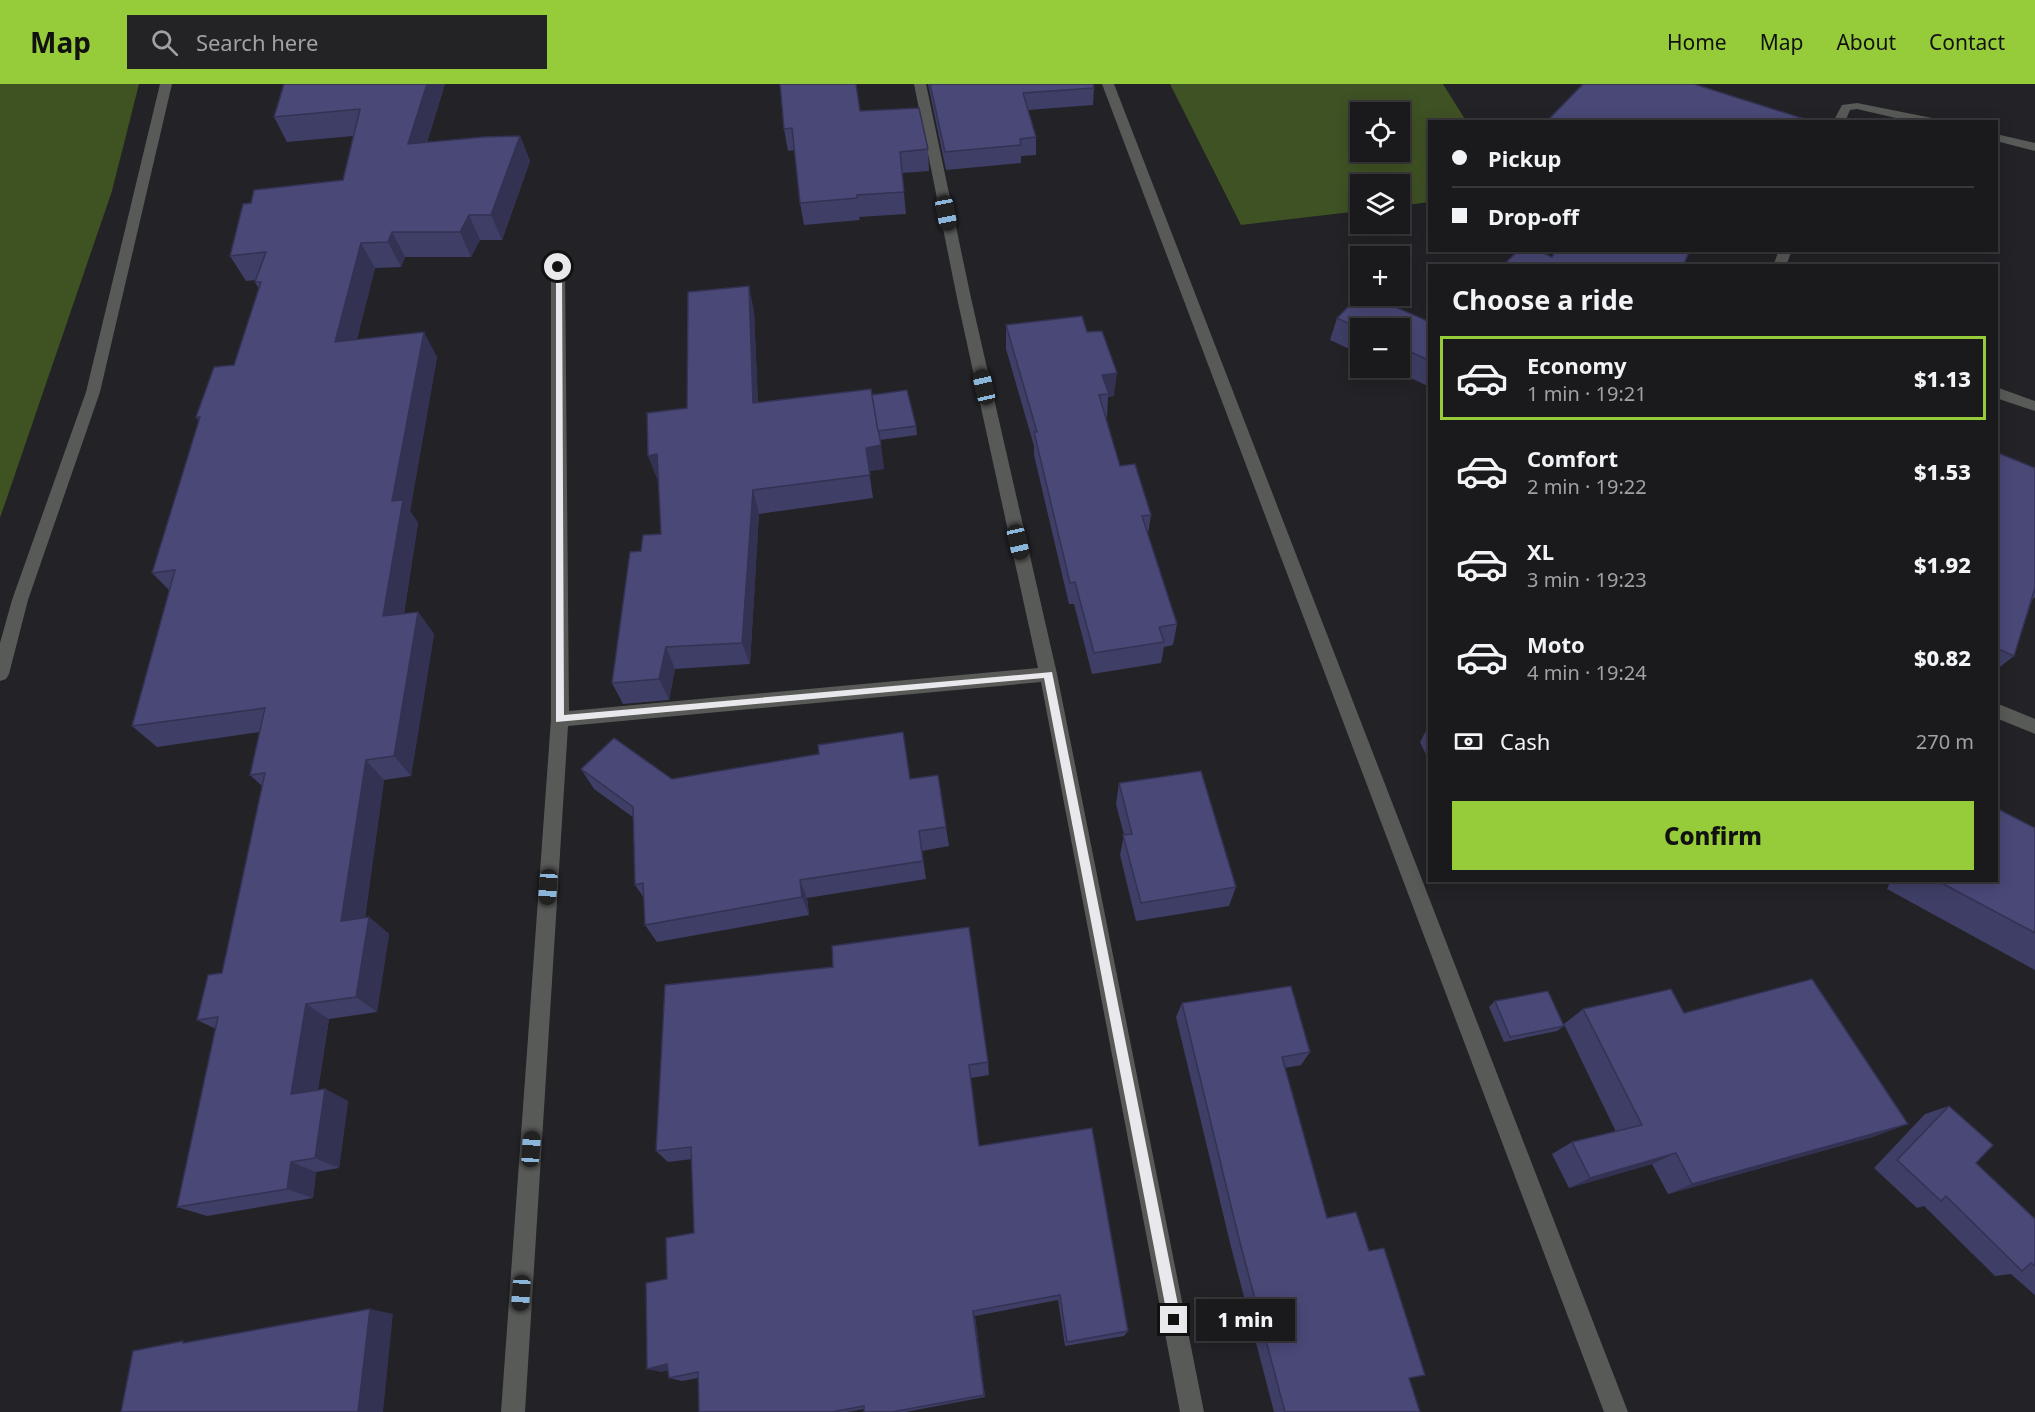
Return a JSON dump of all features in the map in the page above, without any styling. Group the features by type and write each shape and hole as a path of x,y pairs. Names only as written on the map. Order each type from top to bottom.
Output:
{"street":[{"path":"0,674 20,600 93,392 166,84"},
{"path":"920,84 964,298 1048,674 1192,1412"},
{"path":"1108,84 1616,1412"},
{"path":"1840,120 1846,107 1857,106 1923,120"},
{"path":"1998,138 2035,147"},
{"path":"513,1412 560,719 558,267"},
{"path":"1998,393 2035,406"},
{"path":"560,719 1048,674"},
{"path":"1998,711 2035,727"}],"green space":[{"path":"0,84 139,84 112,191 0,518"},
{"path":"1170,84 1443,84 1465,120 1428,120 1428,202 1410,205 1410,174 1350,174 1350,212 1241,225"}],"building":[{"path":"284,84 427,84 408,144 520,136 491,215 469,215 460,232 392,232 388,242 361,243 335,342 424,332 392,501 403,500 383,616 418,612 394,756 366,760 341,921 369,917 356,997 306,1004 291,1094 325,1089 315,1158 291,1162 287,1189 177,1207 218,1017 197,1020 208,975 222,973 265,773 250,775 265,708 132,726 175,570 152,573 200,417 196,417 214,367 234,365 261,282 255,282 266,252 230,256 243,204 251,203 254,190 343,180 360,109 274,117"},
{"path":"780,84 856,84 860,111 919,108 928,149 900,152 904,192 857,195 857,198 800,203 792,128 784,129"},
{"path":"930,84 1093,84 1094,88 1023,93 1036,137 1020,139 1021,145 945,152"},
{"path":"1583,84 1694,84 1808,120 1548,120"},
{"path":"1517,252 1541,252 1552,257 1555,252 1689,252 1684,264 1504,264"},
{"path":"749,286 753,403 871,389 881,445 866,448 870,475 753,490 742,643 666,647 659,679 612,683 630,552 641,551 643,535 661,534 657,454 648,456 647,413 687,408 688,292"},
{"path":"1350,305 1393,306 1428,321 1428,360 1410,352 1410,318 1350,318 1350,324 1337,318"},
{"path":"1082,316 1087,332 1102,331 1117,373 1102,375 1109,394 1099,395 1120,466 1135,464 1151,515 1142,516 1177,624 1159,627 1164,642 1094,653 1075,582 1070,583 1034,432 1037,432 1006,325"},
{"path":"907,390 916,426 878,431 872,395"},
{"path":"1998,453 2035,468 2035,588 2014,656 1998,649"},
{"path":"903,732 910,779 938,775 946,827 919,831 923,861 800,880 802,897 645,925 643,883 635,885 633,807 581,769 614,738 672,779 819,754 818,745"},
{"path":"1201,771 1236,887 1141,903 1123,835 1132,834 1119,783"},
{"path":"1998,809 2035,828 2035,933 1940,882 1998,882"},
{"path":"969,927 988,1062 969,1065 979,1146 1092,1128 1128,1331 1067,1342 1060,1295 973,1311 984,1395 892,1412 864,1412 864,1406 832,1412 699,1412 698,1372 669,1378 667,1364 647,1369 646,1283 667,1279 666,1238 694,1233 691,1147 656,1151 665,985 833,967 832,946"},
{"path":"1812,979 1908,1124 1692,1184 1676,1153 1590,1178 1572,1142 1642,1125 1583,1009 1671,989 1684,1013"},
{"path":"1291,986 1310,1052 1282,1057 1327,1218 1356,1212 1369,1251 1384,1248 1425,1375 1409,1378 1420,1412 1285,1412 1238,1235 1182,1003"},
{"path":"1548,991 1564,1026 1510,1037 1495,1001"},
{"path":"1949,1106 1993,1145 1976,1163 2035,1219 2035,1266 2031,1263 2022,1271 1946,1196 1941,1201 1897,1160"},
{"path":"370,1309 358,1412 121,1412 133,1351"}],"route":[{"path":"558,267 560,719 1048,674 1174,1320"}]}
